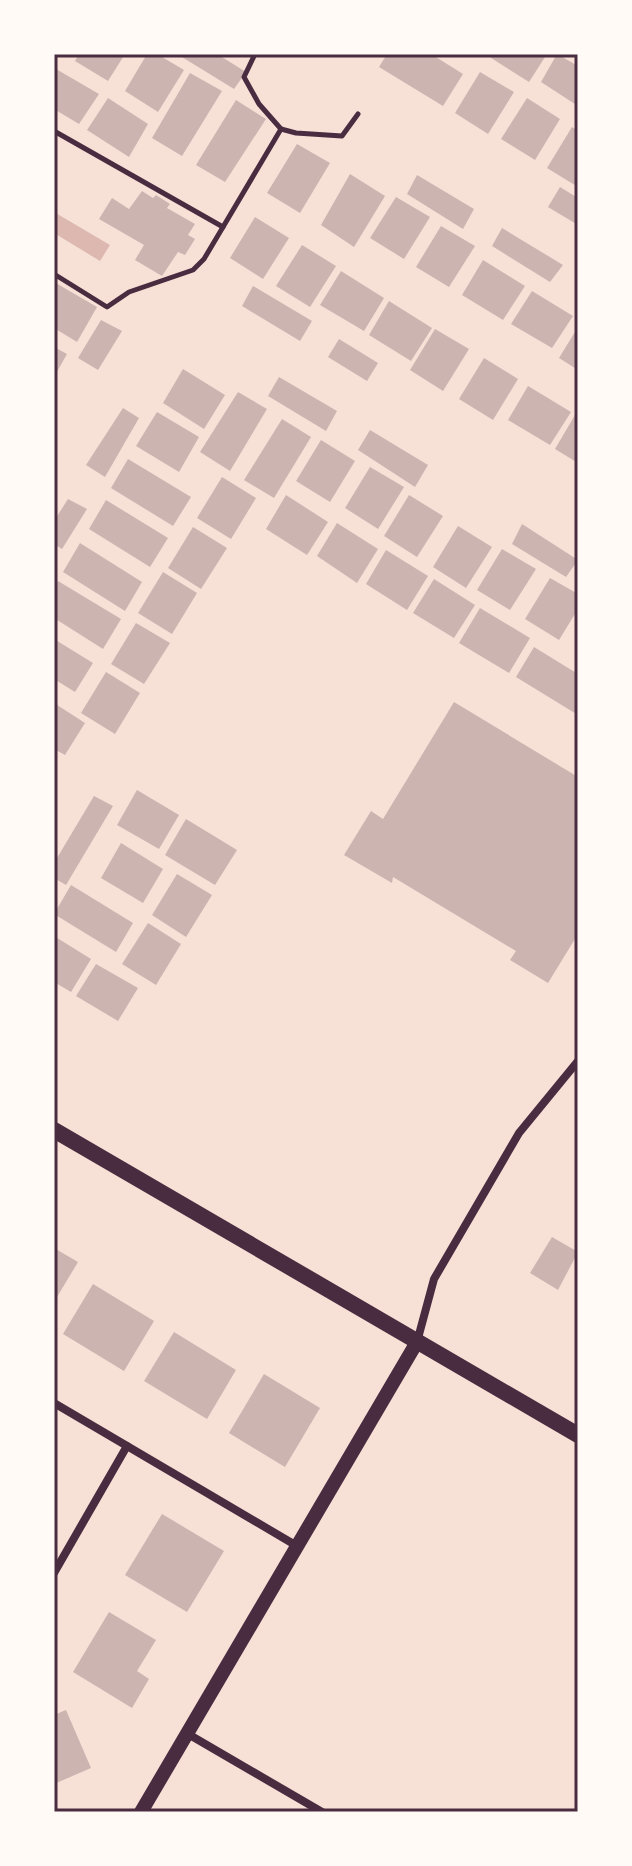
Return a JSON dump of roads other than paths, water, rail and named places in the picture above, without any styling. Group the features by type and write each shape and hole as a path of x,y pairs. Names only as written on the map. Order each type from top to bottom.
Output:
{"main road":[{"path":"54,1130 578,1435"}],"street":[{"path":"141,1812 417,1342 434,1279 519,1133 578,1061"},
{"path":"54,1403 297,1546"},
{"path":"54,1573 127,1446"},
{"path":"188,1734 322,1812"}]}
